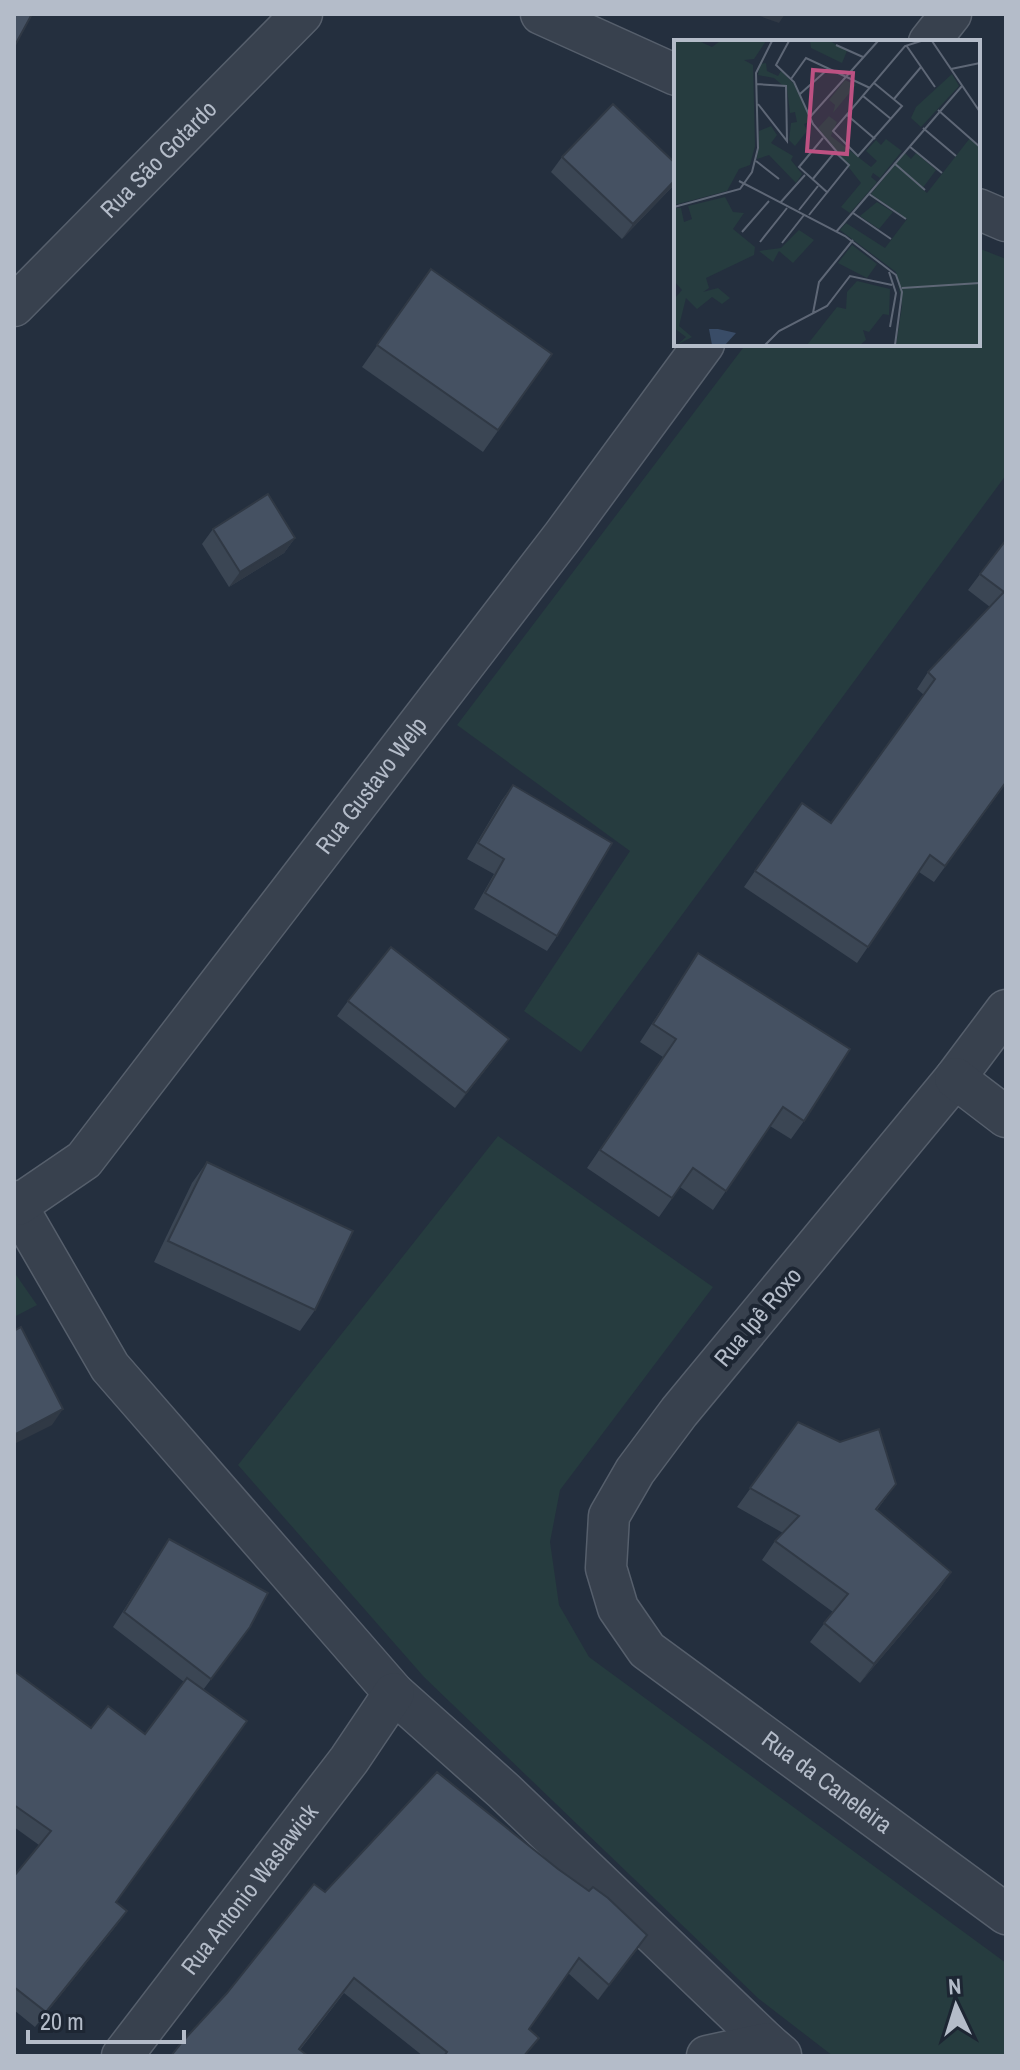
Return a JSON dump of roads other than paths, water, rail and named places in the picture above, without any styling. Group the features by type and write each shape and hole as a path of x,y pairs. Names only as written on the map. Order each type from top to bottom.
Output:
{"street":[{"name":"Rua São Gotardo","path":"14,306 302,14"},
{"path":"541,14 674,74"},
{"path":"931,40 951,14"},
{"path":"980,210 1006,221"},
{"name":"Rua Gustavo Welp","path":"16,1203 84,1160 563,536 703,346"},
{"name":"Rua Ipê Roxo","path":"647,1650 618,1608 606,1568 609,1516 635,1471 679,1412 955,1078 1006,1010"},
{"path":"955,1078 1006,1117"},
{"path":"16,1203 110,1367 394,1693 504,1791 775,2050"},
{"name":"Rua da Caneleira","path":"647,1650 1006,1914"},
{"name":"Rua Antonio Waslawick","path":"122,2056 349,1760 394,1693"},
{"path":"709,2055 775,2050"}]}
